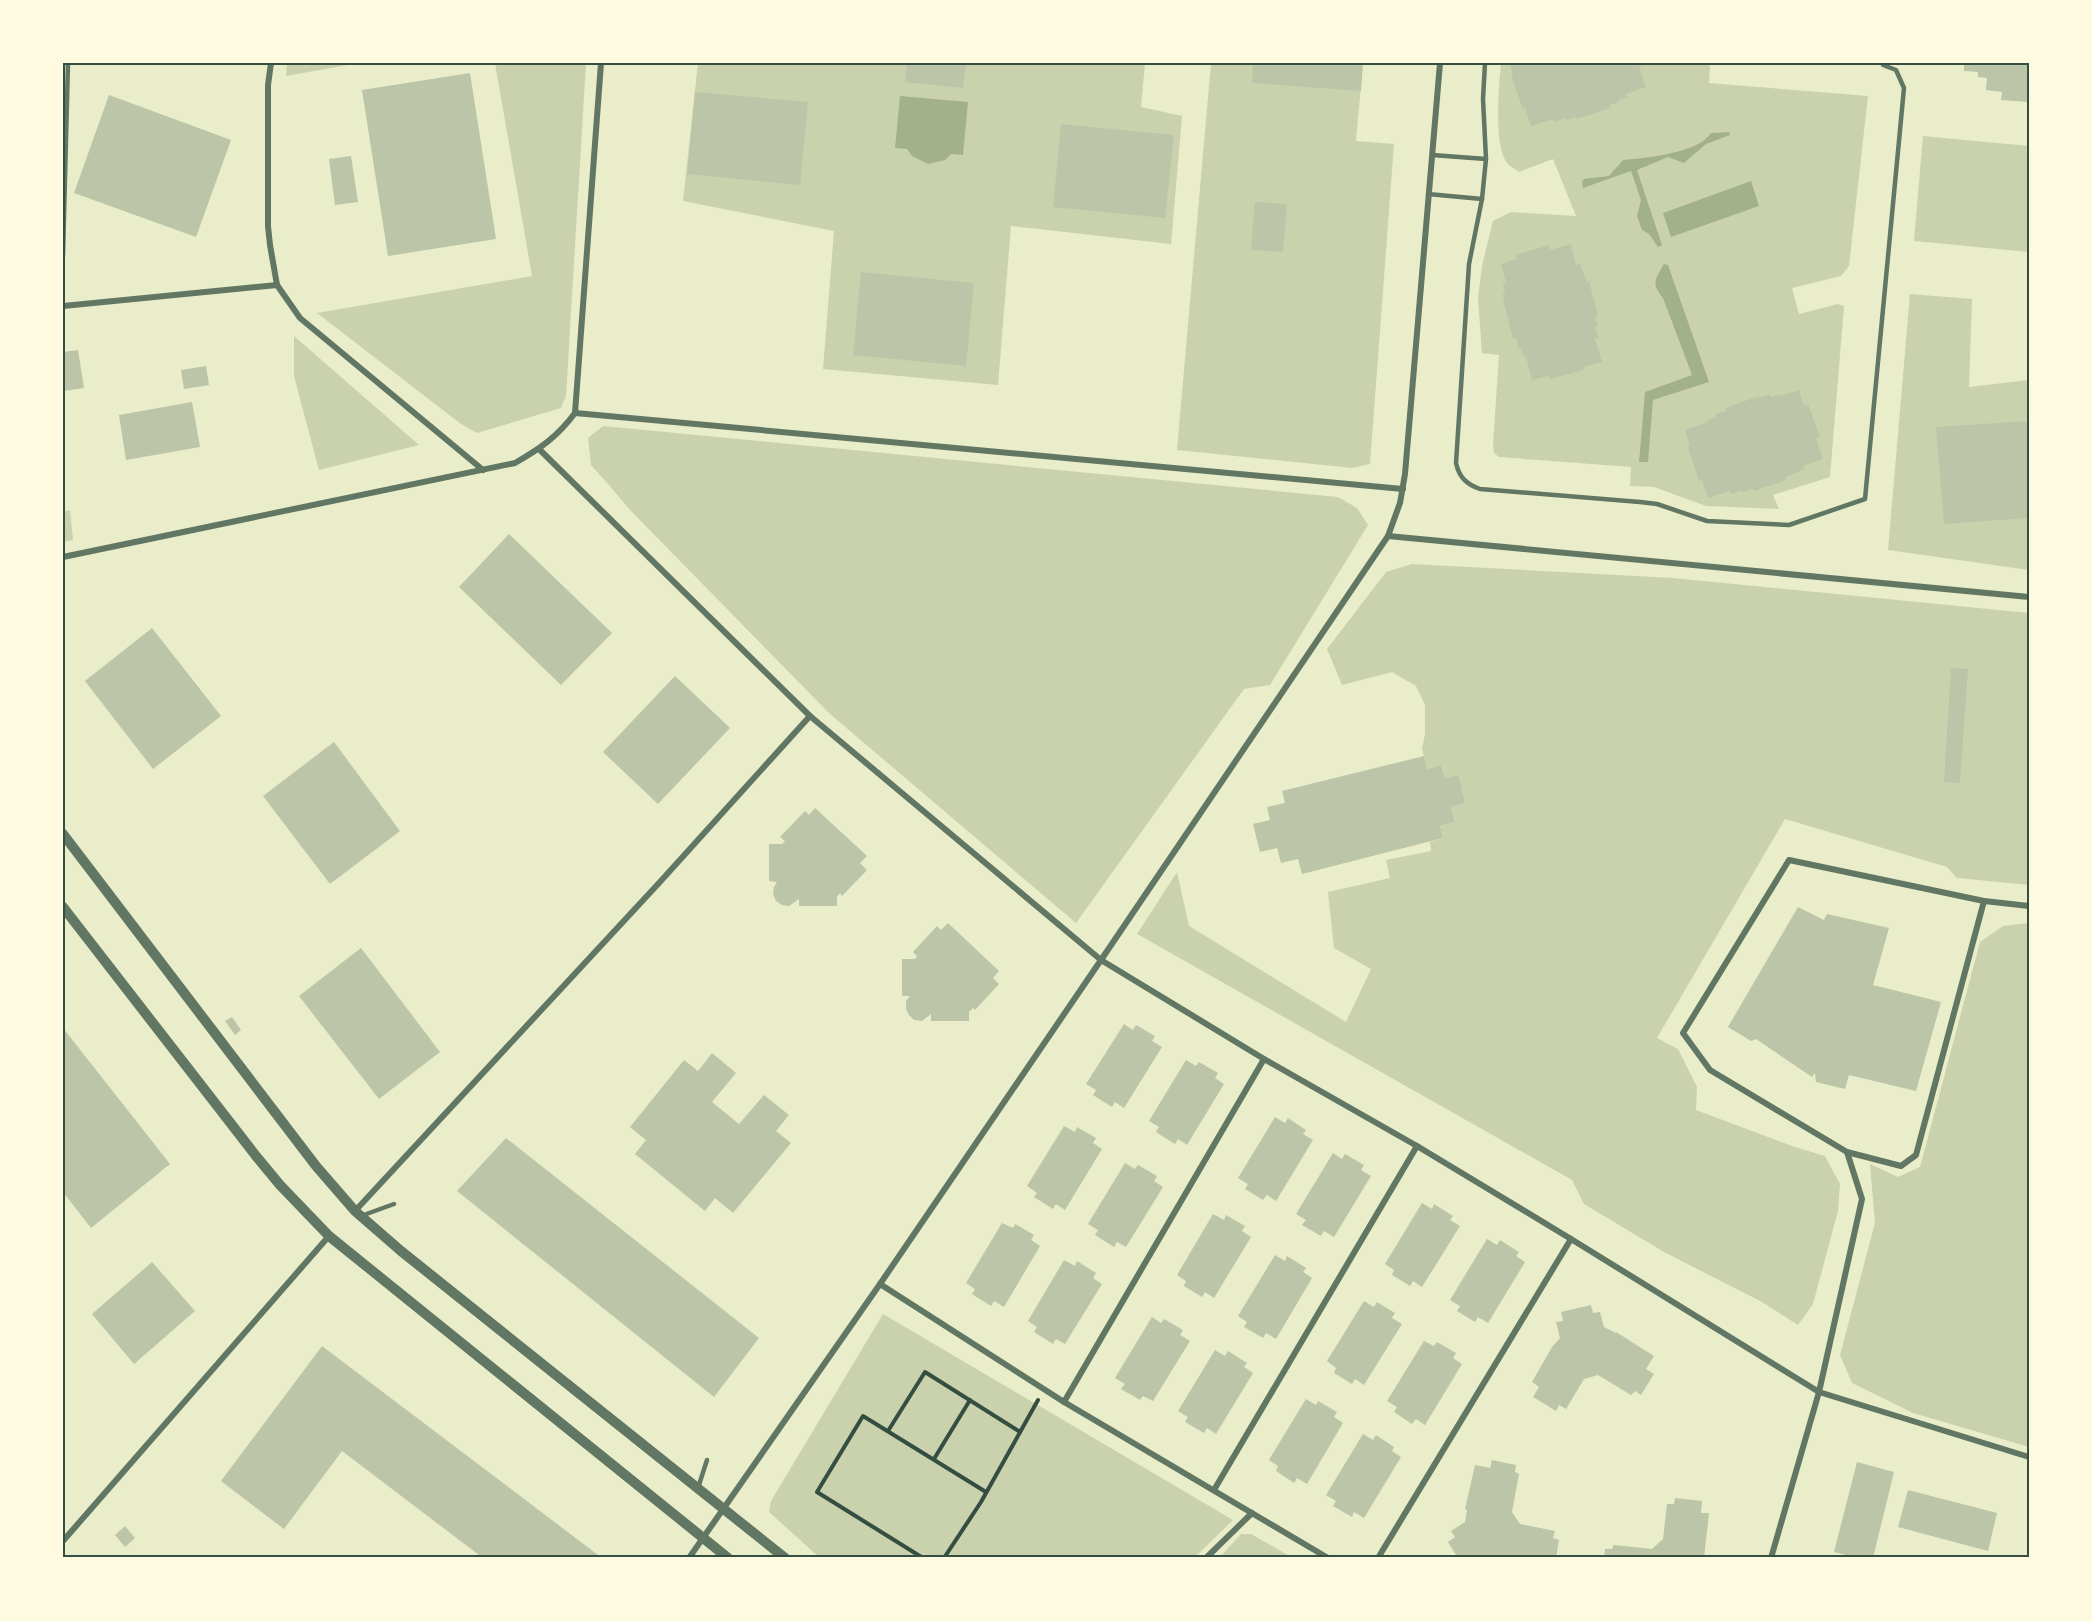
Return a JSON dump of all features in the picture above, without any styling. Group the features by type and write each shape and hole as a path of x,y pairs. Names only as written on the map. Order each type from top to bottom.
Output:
{"street":[{"path":"271,63 268,86 268,226 277,285 300,318 483,470"},
{"path":"63,557 515,463 539,449 558,434 575,413 601,63"},
{"path":"689,1558 880,1284 1388,536 1403,489 1440,63"},
{"path":"63,306 277,285"},
{"path":"575,413 1403,489"},
{"path":"539,449 810,716 1101,960 1264,1059 1417,1146 1819,1392 2029,1457"},
{"path":"1388,536 2029,597"},
{"path":"358,1213 810,716"},
{"path":"63,834 316,1166 358,1213 401,1251 785,1558"},
{"path":"1984,901 1916,1155 1901,1166 1847,1152 1710,1070 1683,1032 1789,860 1984,901 2029,906"},
{"path":"63,907 249,1147 280,1185 329,1236 728,1558"},
{"path":"1064,1402 1264,1059"},
{"path":"1214,1490 1417,1146"},
{"path":"1771,1558 1819,1392 1862,1199 1847,1152"},
{"path":"63,1541 329,1236"},
{"path":"1378,1558 1571,1239"},
{"path":"880,1284 1064,1402 1328,1558"},
{"path":"1206,1558 1252,1513"}],"lane":[{"path":"63,255 68,63"},
{"path":"1485,63 1483,99 1486,159 1482,199 1469,264 1456,464 1458,473 1465,482 1480,489 1640,502 1657,504 1707,521 1789,525 1865,499 1904,88 1896,70 1883,63"},
{"path":"1432,155 1486,159"},
{"path":"1428,194 1482,199"},
{"path":"358,1213 394,1204"},
{"path":"698,1488 707,1460"}],"path":[{"path":"888,1431 925,1372 1020,1432"},
{"path":"944,1558 986,1492 1045,1389"},
{"path":"934,1460 970,1400"},
{"path":"922,1558 817,1492 863,1416 986,1492"}],"shaded area":[{"path":"287,63 359,63 286,76"},
{"path":"495,63 586,63 566,396 561,408 477,433 461,424 317,313 532,276"},
{"path":"698,63 1145,63 1141,107 1182,116 1171,244 1011,226 998,385 823,369 834,231 683,201"},
{"path":"1211,63 1363,63 1356,141 1394,144 1370,464 1352,468 1177,450"},
{"path":"1501,63 1710,63 1709,83 1868,96 1849,266 1841,276 1792,288 1799,314 1838,304 1844,306 1830,477 1773,495 1779,509 1706,506 1654,487 1630,486 1631,467 1499,457 1494,453 1499,355 1482,353 1478,298 1482,266 1493,221 1511,212 1576,216 1553,159 1519,172 1509,165 1503,156 1498,116"},
{"path":"900,96 968,102 963,155 951,154 945,160 928,164 912,156 907,149 895,148"},
{"path":"1729,132 1730,135 1706,144 1684,163 1668,157 1637,170 1662,245 1658,247 1649,234 1642,230 1637,216 1641,200 1631,171 1583,188 1584,179 1609,176 1623,160 1684,150 1705,140 1711,133"},
{"path":"1923,136 2029,146 2029,252 1914,241"},
{"path":"1751,181 1759,206 1671,237 1663,213"},
{"path":"1664,264 1668,265 1709,382 1653,400 1648,462 1639,462 1645,392 1692,375 1663,298 1657,289 1656,281"},
{"path":"1910,294 1972,299 1969,387 2029,380 2029,570 1888,550"},
{"path":"294,336 419,445 319,470 294,376"},
{"path":"603,426 1338,497 1357,508 1368,525 1270,685 1244,689 1076,923 830,714 631,511 591,465 588,438"},
{"path":"63,499 65,511 70,510 73,540 63,542"},
{"path":"1412,564 1673,578 2029,613 2029,885 1957,878 1947,867 1785,819 1657,1038 1678,1049 1697,1087 1696,1110 1825,1156 1840,1184 1838,1211 1813,1304 1798,1325 1762,1302 1664,1252 1584,1204 1572,1180 1137,934 1177,872 1189,926 1346,1022 1371,969 1334,948 1328,892 1390,878 1386,860 1431,851 1430,842 1443,838 1440,826 1455,822 1451,807 1465,803 1459,775 1445,778 1441,765 1427,769 1422,749 1425,734 1425,705 1416,686 1392,672 1342,685 1327,649 1386,572"},
{"path":"2029,923 2029,1447 1913,1413 1852,1383 1840,1355 1875,1223 1870,1164 1898,1177 1920,1167 1980,942 2003,926"},
{"path":"883,1314 1233,1520 1194,1558 820,1558 769,1512 771,1501"},
{"path":"1241,1534 1251,1534 1293,1558 1219,1558"}],"building":[{"path":"907,63 966,63 963,88 905,82"},
{"path":"1253,63 1363,63 1361,91 1252,83"},
{"path":"1509,63 1642,63 1643,65 1639,67 1646,87 1626,94 1627,97 1610,105 1610,108 1577,119 1576,117 1566,120 1566,118 1554,122 1553,119 1531,126 1511,75 1513,74"},
{"path":"1964,63 2029,63 2029,102 2001,100 2002,92 1986,90 1987,78 1978,77 1978,72 1964,71"},
{"path":"470,73 496,239 388,256 362,90"},
{"path":"695,92 808,102 800,185 687,174"},
{"path":"109,95 231,140 196,237 74,193"},
{"path":"1061,124 1174,135 1165,218 1053,207"},
{"path":"351,156 358,202 335,205 329,159"},
{"path":"1255,202 1287,204 1283,252 1251,250"},
{"path":"1571,244 1576,265 1580,264 1587,282 1589,281 1598,315 1595,316 1598,326 1595,327 1599,338 1595,339 1602,362 1583,367 1584,370 1550,379 1549,376 1532,380 1526,357 1524,358 1521,348 1519,349 1516,338 1513,339 1504,304 1503,283 1506,282 1501,264 1517,259 1516,255 1549,245 1550,250"},
{"path":"861,272 974,283 966,366 853,355"},
{"path":"78,350 84,388 63,391 63,352"},
{"path":"206,366 209,385 184,389 181,370"},
{"path":"1799,390 1804,406 1808,404 1820,437 1816,439 1823,459 1803,466 1804,469 1786,477 1787,480 1754,491 1753,489 1743,492 1742,490 1731,494 1730,491 1708,498 1702,480 1699,481 1685,430 1707,422 1716,417 1715,414 1726,411 1725,408 1759,396 1759,398 1770,394 1771,397 1780,394 1781,396"},
{"path":"192,402 200,447 126,460 119,415"},
{"path":"2029,421 2029,518 1944,524 1936,427"},
{"path":"509,534 612,633 561,685 459,587"},
{"path":"152,628 221,716 153,769 85,681"},
{"path":"1951,668 1968,669 1960,783 1944,782"},
{"path":"675,676 730,728 658,804 603,752"},
{"path":"334,742 400,831 330,884 263,796"},
{"path":"1424,756 1427,769 1441,765 1445,778 1459,775 1465,803 1451,807 1455,822 1440,826 1443,838 1302,874 1298,859 1281,863 1277,848 1260,852 1253,824 1270,820 1267,807 1285,803 1282,791"},
{"path":"815,808 867,856 860,863 867,870 842,896 840,893 837,897 837,906 799,906 799,899 789,906 782,905 776,901 773,894 777,882 769,881 769,844 782,844 785,841 780,837 805,811 809,815"},
{"path":"1798,907 1824,920 1827,914 1889,928 1873,985 1941,1002 1916,1091 1849,1075 1845,1089 1816,1082 1815,1073 1812,1077 1756,1039 1751,1041 1728,1027"},
{"path":"948,923 999,971 993,978 999,984 975,1010 973,1008 969,1012 969,1021 931,1021 931,1014 922,1021 914,1020 906,1009 906,1001 910,996 902,996 902,959 915,959 917,956 913,952 937,926 941,930"},
{"path":"361,948 440,1052 379,1099 299,996"},
{"path":"232,1017 241,1030 235,1035 225,1021"},
{"path":"1124,1024 1133,1030 1136,1025 1155,1036 1152,1041 1162,1047 1124,1108 1115,1102 1112,1107 1093,1095 1096,1090 1086,1084"},
{"path":"63,1028 170,1164 91,1228 63,1192"},
{"path":"712,1053 736,1073 712,1102 739,1124 764,1095 789,1115 776,1131 791,1143 733,1213 715,1198 705,1211 635,1154 646,1140 630,1127 684,1060 698,1071"},
{"path":"1186,1060 1196,1066 1199,1062 1218,1073 1215,1078 1224,1084 1187,1145 1178,1139 1175,1144 1156,1132 1159,1127 1149,1121"},
{"path":"1275,1117 1285,1123 1288,1118 1306,1130 1303,1134 1313,1140 1276,1201 1267,1195 1263,1200 1245,1189 1248,1184 1238,1178"},
{"path":"1064,1126 1075,1132 1077,1127 1096,1138 1093,1143 1102,1149 1065,1210 1056,1204 1053,1209 1034,1197 1037,1193 1027,1186"},
{"path":"506,1138 759,1338 714,1397 457,1191"},
{"path":"1333,1153 1342,1159 1345,1154 1364,1165 1361,1170 1371,1176 1334,1237 1324,1231 1321,1236 1302,1225 1306,1220 1296,1214"},
{"path":"1125,1163 1135,1169 1138,1165 1157,1176 1154,1181 1163,1187 1126,1247 1117,1242 1114,1247 1095,1235 1098,1230 1088,1224"},
{"path":"1422,1203 1432,1209 1434,1204 1453,1216 1450,1220 1460,1226 1422,1287 1413,1281 1410,1286 1392,1275 1394,1270 1385,1264"},
{"path":"1213,1214 1224,1220 1226,1215 1245,1226 1242,1231 1251,1237 1214,1298 1205,1292 1202,1297 1184,1286 1186,1281 1177,1275"},
{"path":"1002,1223 1013,1228 1015,1224 1034,1235 1031,1240 1040,1246 1004,1307 994,1301 991,1306 972,1294 975,1289 966,1283"},
{"path":"1487,1239 1497,1245 1500,1240 1519,1252 1516,1256 1525,1262 1488,1323 1478,1317 1475,1322 1457,1311 1460,1306 1450,1300"},
{"path":"1275,1255 1285,1261 1287,1256 1306,1268 1303,1272 1312,1278 1276,1339 1266,1333 1263,1338 1244,1327 1247,1322 1238,1316"},
{"path":"1064,1260 1075,1266 1077,1261 1096,1273 1093,1278 1102,1284 1065,1344 1056,1339 1053,1344 1034,1332 1037,1327 1028,1321"},
{"path":"152,1262 195,1311 134,1364 92,1314"},
{"path":"1364,1301 1374,1307 1377,1302 1395,1313 1392,1318 1402,1324 1364,1385 1355,1379 1352,1384 1334,1373 1336,1368 1327,1361"},
{"path":"1591,1305 1593,1313 1600,1312 1604,1327 1654,1356 1646,1369 1654,1374 1641,1395 1635,1391 1631,1395 1598,1375 1584,1379 1566,1409 1559,1405 1556,1411 1533,1397 1539,1387 1532,1382 1552,1347 1560,1338 1556,1322 1563,1321 1561,1312"},
{"path":"1152,1317 1161,1323 1164,1319 1183,1330 1180,1335 1190,1341 1153,1401 1143,1396 1140,1400 1121,1389 1125,1384 1115,1378"},
{"path":"1424,1341 1434,1346 1437,1342 1456,1353 1453,1358 1462,1364 1425,1425 1416,1419 1412,1424 1394,1412 1397,1407 1387,1401"},
{"path":"322,1346 602,1558 483,1558 342,1451 284,1529 221,1481"},
{"path":"1215,1350 1225,1356 1228,1351 1247,1363 1244,1367 1253,1373 1216,1434 1207,1428 1204,1433 1185,1422 1188,1417 1178,1411"},
{"path":"1306,1399 1316,1405 1318,1401 1337,1412 1334,1417 1343,1423 1307,1484 1297,1478 1294,1483 1276,1471 1278,1466 1269,1460"},
{"path":"1363,1434 1373,1440 1376,1435 1394,1447 1392,1451 1401,1457 1364,1518 1354,1512 1352,1517 1333,1506 1336,1501 1326,1495"},
{"path":"1492,1460 1516,1465 1515,1472 1519,1474 1512,1512 1520,1524 1555,1531 1553,1538 1559,1540 1556,1558 1458,1558 1448,1542 1455,1537 1451,1531 1465,1522 1467,1510 1465,1509 1475,1465 1490,1468"},
{"path":"1857,1462 1894,1472 1873,1558 1858,1558 1834,1552"},
{"path":"1908,1490 1997,1513 1988,1551 1898,1527"},
{"path":"1675,1498 1702,1501 1701,1513 1709,1513 1704,1558 1604,1558 1605,1549 1612,1549 1614,1545 1652,1549 1663,1539 1667,1504 1674,1504"},
{"path":"125,1526 135,1538 125,1547 115,1535"}]}
